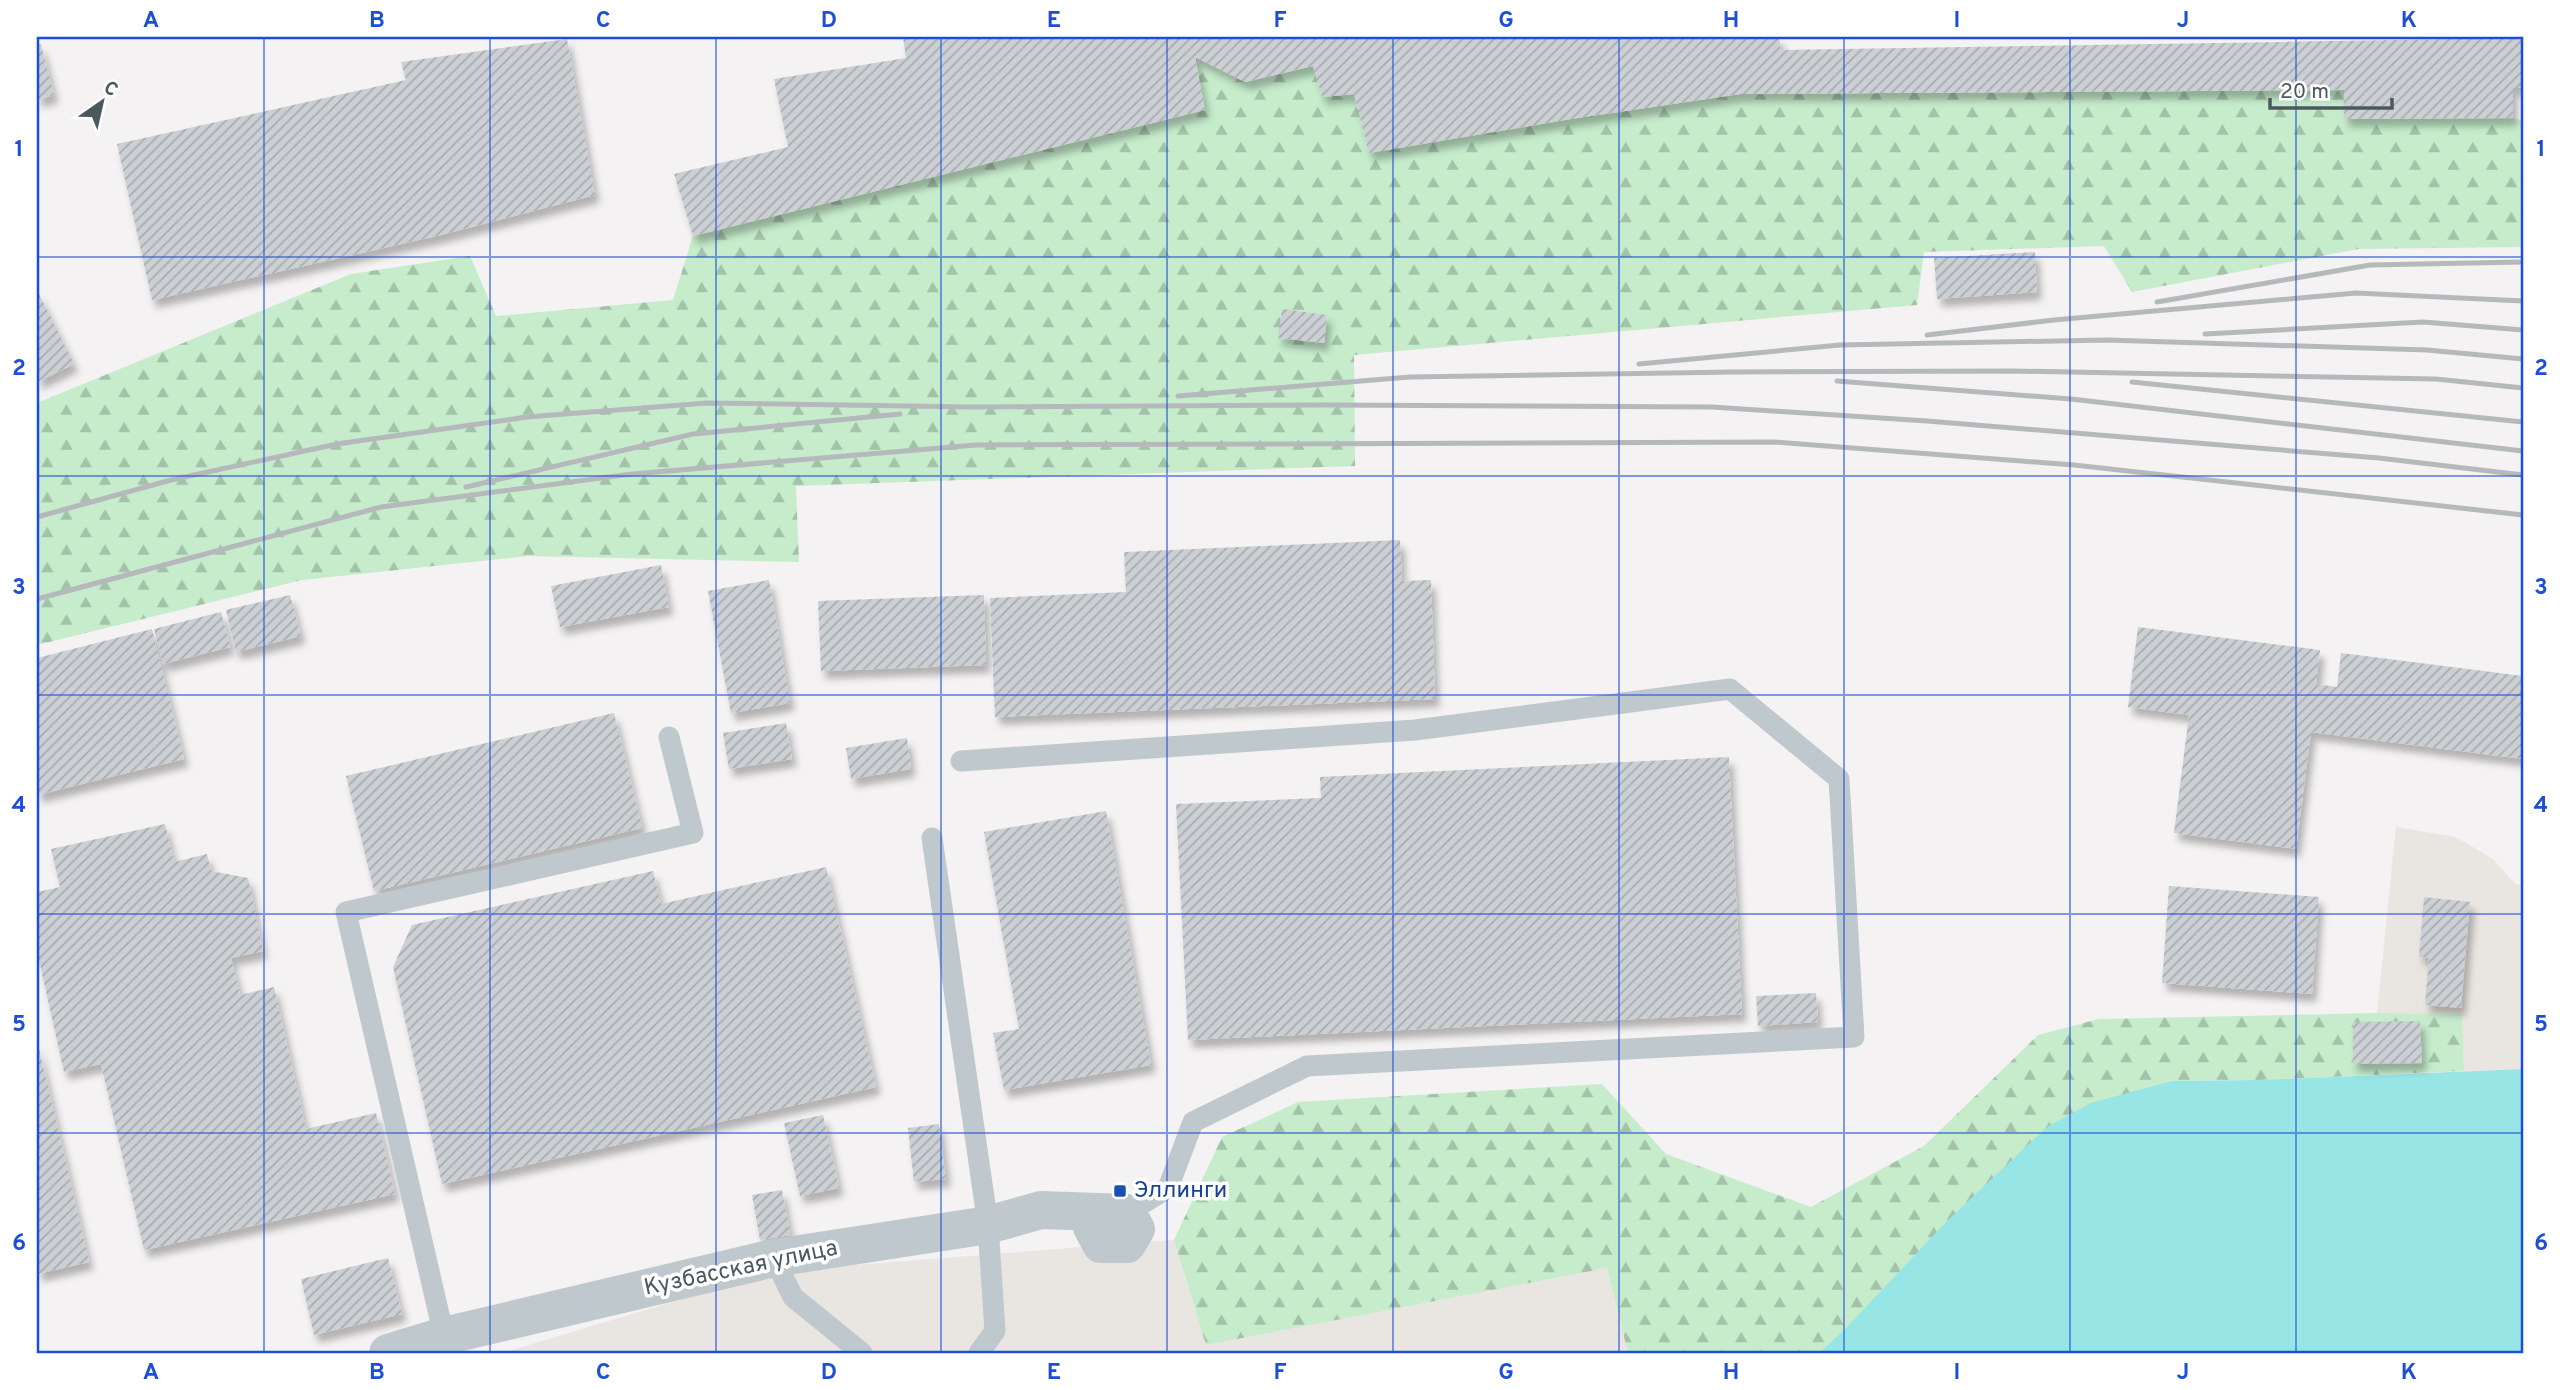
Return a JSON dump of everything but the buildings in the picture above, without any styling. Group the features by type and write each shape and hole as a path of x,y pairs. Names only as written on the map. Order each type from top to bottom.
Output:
{"street":[{"name":"Кузбасская улица","path":"388,1353 444,1336 774,1258 988,1225 1041,1210 1112,1213"}],"lane":[{"path":"961,761 1415,730 1730,689 1839,779 1854,1037 1307,1066 1193,1122 1168,1188 1112,1213"},
{"path":"444,1336 346,912 693,833 669,737"},
{"path":"932,838 988,1225 995,1331 979,1353"},
{"path":"774,1258 793,1297 862,1353"}],"shaded area":[{"path":"2396,827 2456,837 2493,859 2515,884 2523,885 2523,1069 2464,1071 2462,1014 2377,1013"},
{"path":"1174,1240 1206,1345 1607,1268 1628,1353 502,1353 776,1271"}],"green space":[{"path":"1195,57 1245,82 1313,66 1322,97 1354,94 1571,119 1740,94 2344,90 2345,119 2513,118 2523,121 2523,247 2358,249 2132,292 2104,246 1924,252 1917,305 1354,355 1355,466 796,486 799,562 528,556 302,580 37,645 37,403 351,274 470,256 496,316 673,300 693,236 1204,110"},
{"path":"2377,1013 2462,1014 2464,1071 2172,1081 1847,1327 1819,1353 1628,1353 1607,1268 1206,1345 1174,1240 1222,1137 1298,1102 1602,1084 1666,1154 1811,1207 1924,1146 2038,1035 2099,1019"}],"water":[{"path":"2523,1069 2523,1353 1819,1353 1946,1222 2047,1127 2091,1103 2172,1081"}],"railway":[{"path":"2157,302 2370,265 2523,262"},
{"path":"1927,335 2054,320 2356,293 2523,301"},
{"path":"2205,334 2423,322 2523,330"},
{"path":"1639,364 1840,345 2107,340 2427,350 2523,359"},
{"path":"1178,396 1410,377 1734,372 2014,371 2436,379 2523,388"},
{"path":"1837,381 2071,399 2523,451"},
{"path":"2132,382 2523,422"},
{"path":"37,517 171,480 337,444 527,417 707,403 973,407 1712,407 1927,421 2379,458 2523,475"},
{"path":"466,487 693,434 900,414"},
{"path":"37,599 381,507 632,474 976,445 1775,442 2074,465 2523,515"}],"place":[{"name":"Эллинги","path":"1120,1191"}]}
